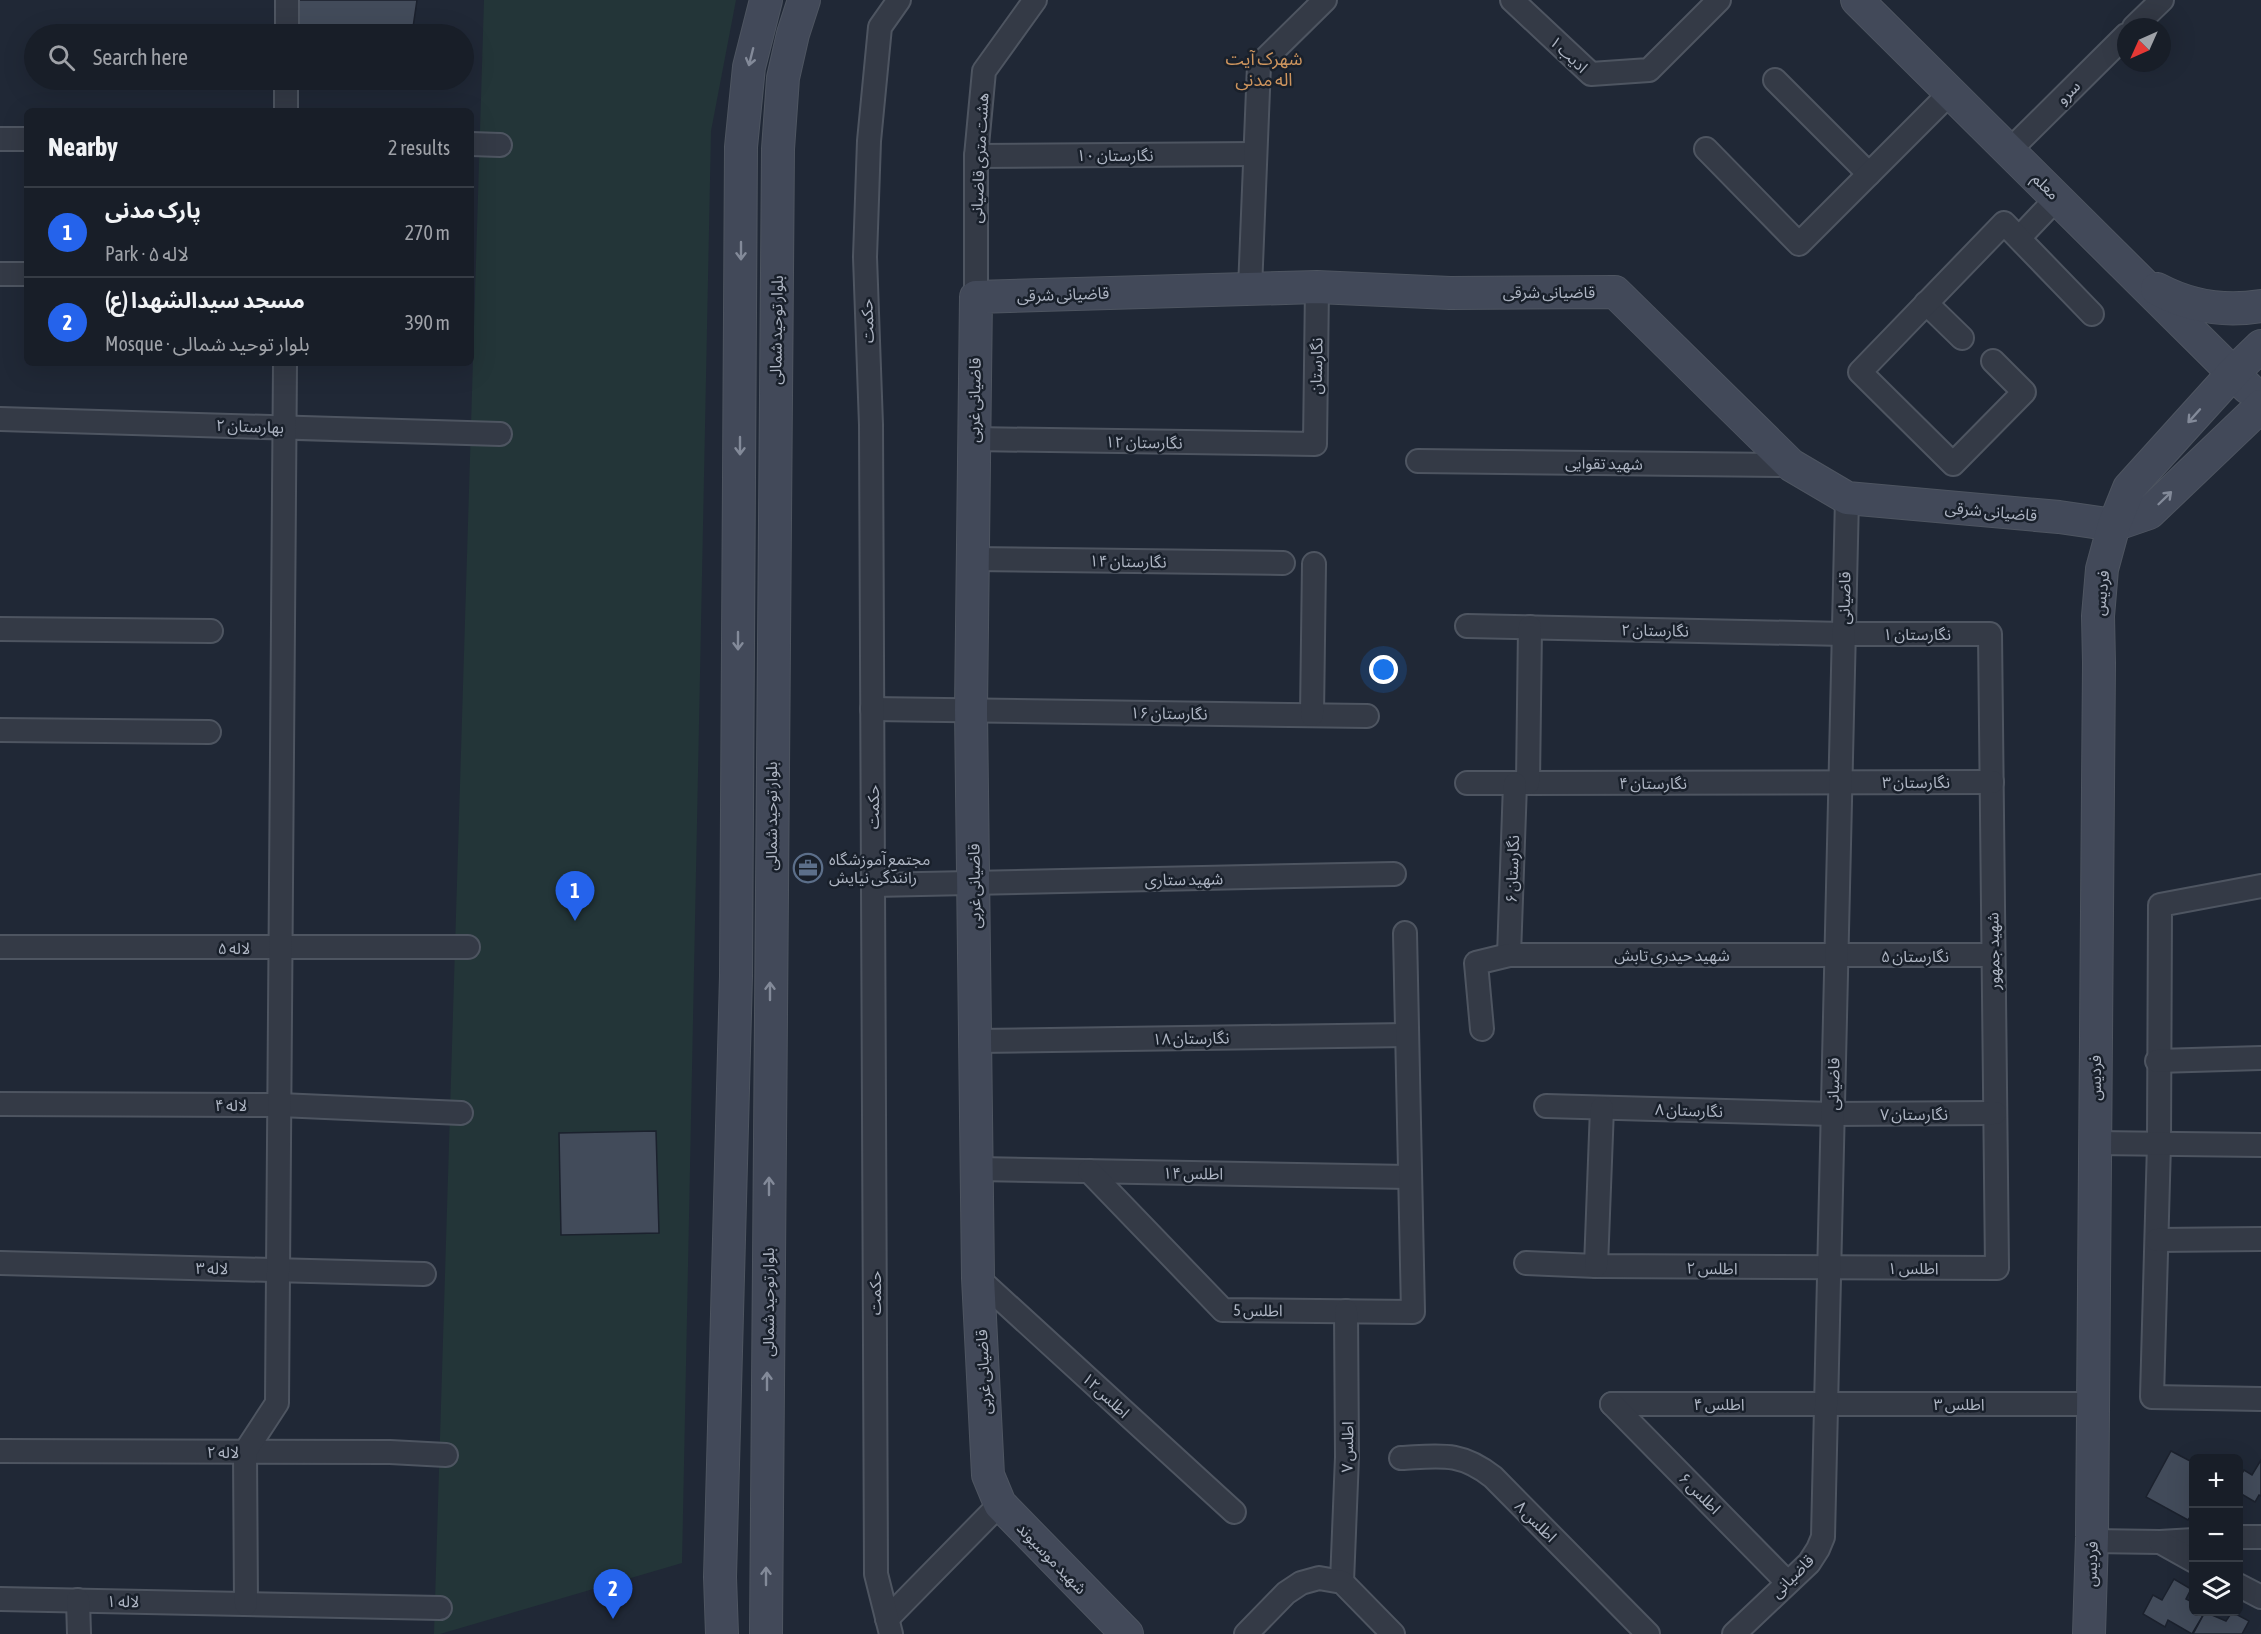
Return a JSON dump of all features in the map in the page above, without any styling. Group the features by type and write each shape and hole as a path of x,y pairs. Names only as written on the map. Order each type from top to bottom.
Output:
{"street":[{"path":"287,0 287,24"},
{"name":"بلوار توحید شمالی","path":"722,1634 720,1577 736,976 741,147 749,67 766,0"},
{"name":"بلوار توحید شمالی","path":"765,1634 778,149 783,78 804,0"},
{"name":"حکمت","path":"889,1626 876,1574 871,424 865,257 868,153 880,27 899,0"},
{"name":"هشت متری قاضیانی","path":"976,297 975,156 984,71 1035,0"},
{"path":"1250,289 1259,65 1325,0"},
{"name":"ادیب ۱","path":"1512,0 1591,74 1649,70 1719,0"},
{"name":"معلم","path":"1857,0 2261,401"},
{"path":"2143,18 2162,0"},
{"name":"سرو","path":"2010,150 2117,44"},
{"path":"1775,80 1869,174"},
{"path":"286,90 286,108"},
{"path":"1706,149 1799,244 1951,92"},
{"path":"0,139 24,139"},
{"path":"474,144 500,145"},
{"name":"نگارستان ۱۰","path":"975,156 1255,154"},
{"path":"2019,238 2058,197"},
{"path":"1993,361 2024,392 1953,464 1860,372 2004,223 2092,314"},
{"path":"0,274 24,274"},
{"path":"2140,279 2160,290 2200,305 2224,308 2261,306"},
{"name":"قاضیانی شرقی","path":"976,297 1317,287 1450,293 1615,292 1791,465 1847,498 2059,517 2114,525"},
{"name":"نگارستان","path":"1315,444 1317,287"},
{"name":"قاضیانی غربی","path":"976,297 970,710 978,1278 988,1475"},
{"path":"1926,303 1962,338"},
{"name":"فردیس","path":"2089,1634 2092,1541 2098,616 2102,569 2114,525 2129,488 2234,372 2261,346"},
{"path":"246,1604 245,1452 277,1403 285,366"},
{"path":"2114,525 2149,513 2261,406"},
{"name":"بهارستان ۲","path":"0,420 500,434"},
{"name":"نگارستان ۱۲","path":"974,439 1315,444"},
{"name":"شهید تقوایی","path":"1418,460 1791,465"},
{"name":"قاضیانی","path":"1734,1634 1809,1563 1823,1537 1847,498"},
{"name":"نگارستان ۱۴","path":"972,559 1283,563"},
{"path":"1312,715 1314,564"},
{"name":"نگارستان ۲","path":"1467,626 1844,634"},
{"name":"نگارستان ۶","path":"1509,955 1522,783 1530,627"},
{"path":"0,629 211,631"},
{"name":"نگارستان ۱","path":"1844,634 1990,633"},
{"name":"شهید جمهور","path":"1990,633 1997,1268"},
{"name":"نگارستان ۱۶","path":"872,709 1367,716"},
{"path":"0,730 209,732"},
{"name":"نگارستان ۳","path":"1840,783 1992,782"},
{"name":"نگارستان ۴","path":"1467,783 1840,783"},
{"name":"شهید ستاری","path":"873,885 1394,874"},
{"path":"2261,886 2160,905 2157,1240 2152,1397 2261,1399"},
{"path":"1404,933 1409,1178"},
{"name":"لاله ۵","path":"0,947 468,947"},
{"name":"شهید حیدری تابش","path":"1482,1029 1476,963 1509,955 1836,956"},
{"name":"نگارستان ۵","path":"1836,956 1994,955"},
{"name":"نگارستان ۱۸","path":"975,1041 1407,1035"},
{"path":"2157,1061 2261,1058"},
{"name":"لاله ۴","path":"0,1104 280,1105 461,1113"},
{"name":"نگارستان ۸","path":"1546,1106 1832,1114"},
{"path":"1596,1266 1602,1107"},
{"name":"نگارستان ۷","path":"1832,1114 1995,1113"},
{"path":"2095,1143 2261,1145"},
{"name":"اطلس ۱۴","path":"977,1169 1409,1178"},
{"name":"اطلس 5","path":"1089,1171 1222,1310 1413,1312 1409,1178"},
{"path":"2157,1240 2261,1239"},
{"name":"لاله ۳","path":"0,1263 424,1274"},
{"name":"اطلس ۲","path":"1526,1263 1828,1269"},
{"name":"اطلس ۱","path":"1828,1269 1997,1268"},
{"name":"اطلس۱۲","path":"978,1278 1234,1512"},
{"name":"اطلس ۷","path":"1342,1582 1347,1456 1346,1311"},
{"name":"اطلس ۴","path":"1612,1404 1826,1404"},
{"name":"اطلس ۶","path":"1612,1404 1787,1582"},
{"name":"اطلس ۳","path":"1826,1404 2093,1404"},
{"name":"لاله ۲","path":"0,1450 390,1452 446,1455"},
{"name":"اطلس ۸","path":"1401,1458 1454,1457 1476,1464 1492,1477 1648,1634"},
{"name":"شهید موسیوند","path":"988,1475 1000,1504 1127,1634"},
{"path":"889,1626 1000,1504"},
{"path":"2243,1537 2261,1537"},
{"path":"2092,1541 2189,1540"},
{"path":"2160,1542 2189,1559"},
{"path":"1246,1634 1286,1593 1301,1583 1319,1578 1342,1582 1393,1634"},
{"path":"2243,1588 2261,1597"},
{"name":"لاله ۱","path":"0,1599 440,1608"},
{"path":"78,1600 79,1634"}],"shaded area":[{"path":"484,0 736,0 711,131 682,1563 434,1634 474,366"}],"building":[{"path":"291,0 417,0 413,24 293,24"},
{"path":"656,1131 659,1233 561,1235 559,1133"},
{"path":"2171,1451 2189,1460 2188,1520 2146,1497"},
{"path":"2261,1460 2261,1496 2259,1495 2255,1502 2243,1495 2243,1472 2244,1470 2252,1475"},
{"path":"2174,1579 2189,1588 2186,1599 2189,1600 2189,1616 2203,1616 2192,1634 2168,1620 2165,1627 2143,1614 2153,1595 2162,1600"},
{"path":"2203,1616 2214,1616 2226,1621 2229,1616 2240,1616 2249,1621 2242,1634 2193,1634"}],"place":[{"name":"مجتمع آموزشگاه رانندگی نیایش","path":"808,868"},
{"name":"پارک مدنی","path":"575,921"},
{"name":"مسجد سیدالشهدا (ع)","path":"613,1619"}],"district":[{"name":"شهرک آیت اله مدنی","path":"1264,69"}]}
